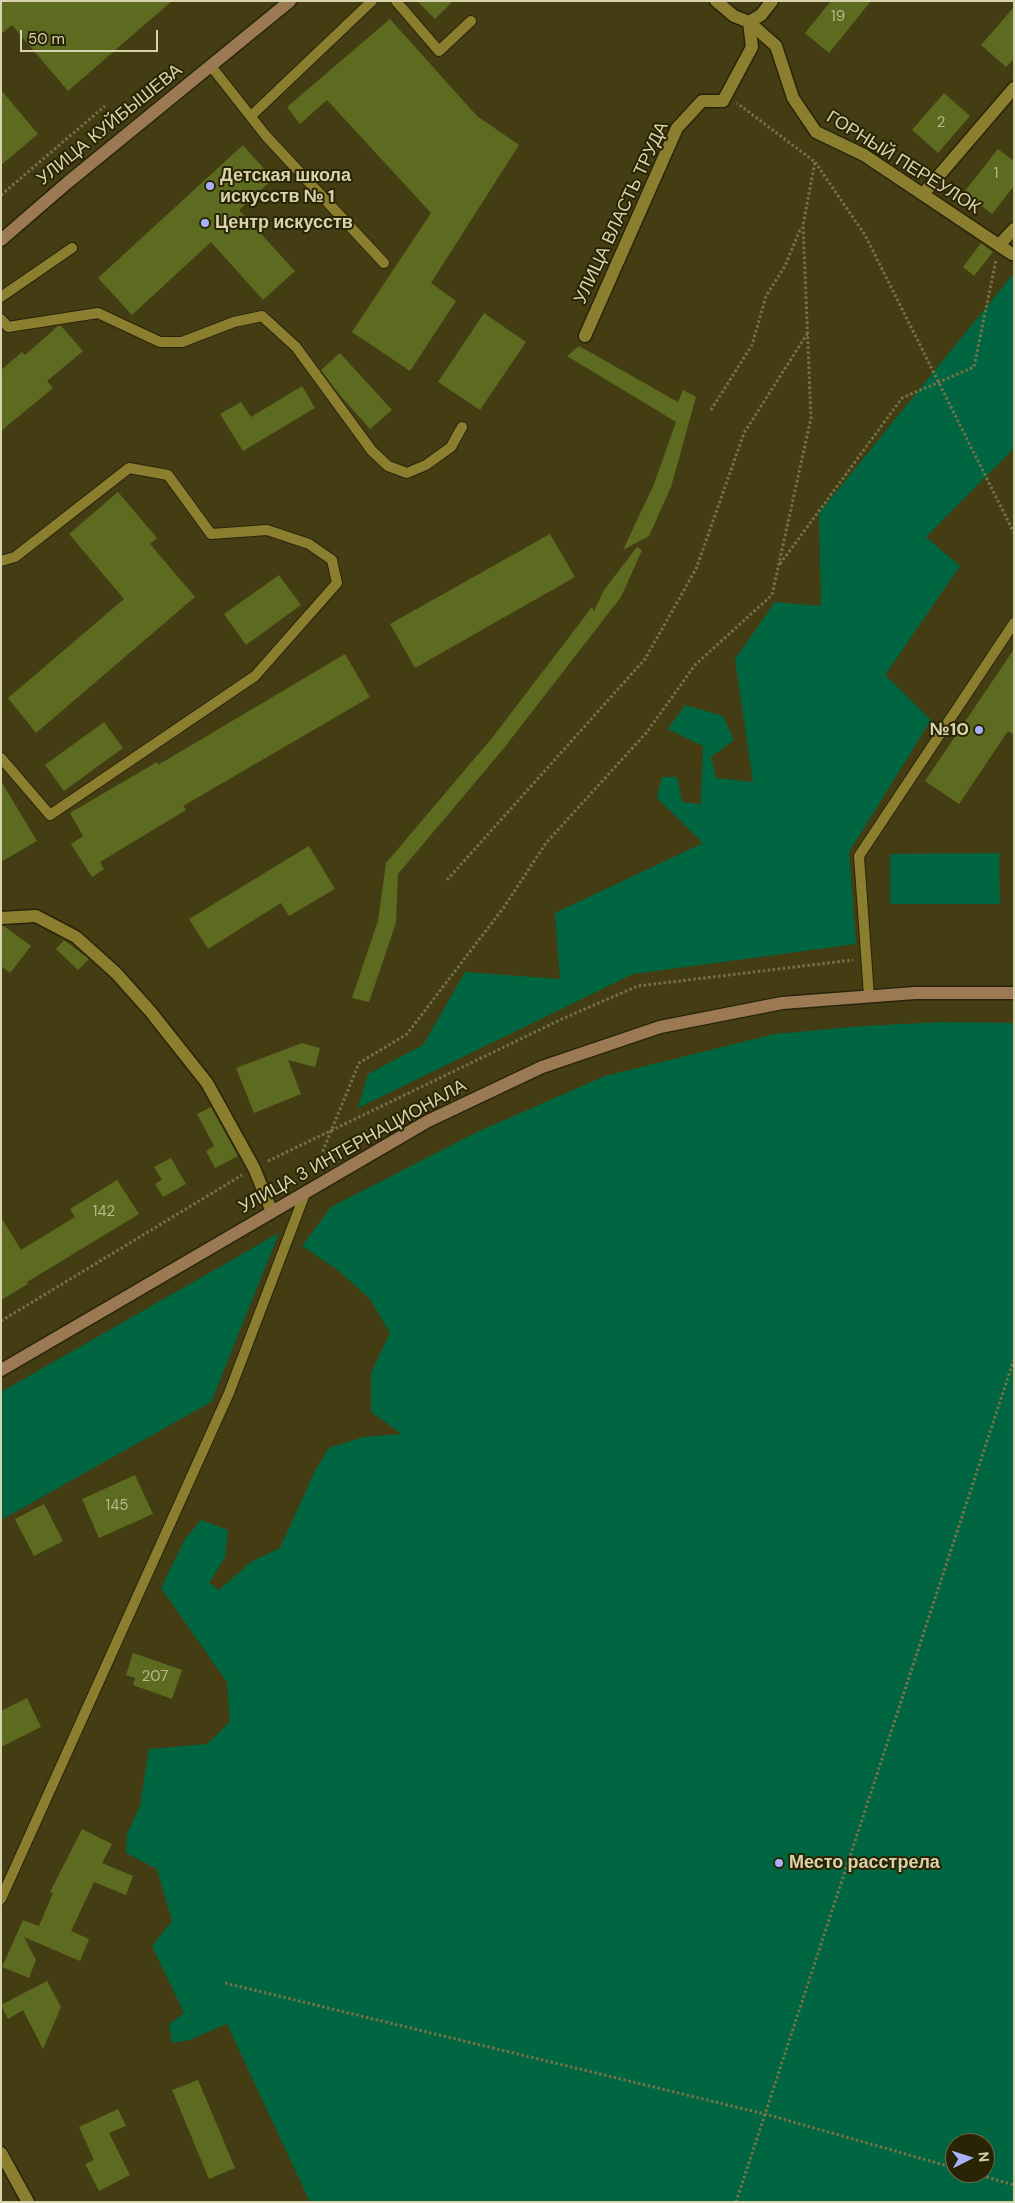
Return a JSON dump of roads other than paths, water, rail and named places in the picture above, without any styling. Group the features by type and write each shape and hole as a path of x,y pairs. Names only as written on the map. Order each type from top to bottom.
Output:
{"main road":[{"name":"УЛИЦА КУЙБЫШЕВА","path":"1,240 290,1"},
{"name":"УЛИЦА 3 ИНТЕРНАЦИОНАЛА","path":"1,1370 428,1121 542,1067 660,1027 782,1003 915,993 1014,993"}],"street":[{"name":"ГОРНЫЙ ПЕРЕУЛОК","path":"716,1 734,16 749,22 776,46 793,98 816,132 864,155 1012,254"},
{"path":"749,22 761,15 772,1"},
{"name":"УЛИЦА ВЛАСТЬ ТРУДА","path":"585,336 677,128 702,101 722,101 752,47 749,22"},
{"path":"923,194 1014,88"},
{"path":"999,245 1014,229"},
{"path":"1,918 36,916 76,937 116,973 207,1082 254,1168 272,1212"},
{"path":"1,2153 28,2202"}],"lane":[{"path":"251,116 372,1"},
{"path":"396,1 440,50 470,21"},
{"path":"211,66 266,136 384,263"},
{"path":"1,297 72,248"},
{"path":"1,320 8,328 98,313 160,342 182,342 234,322 262,316 296,348 372,451 388,466 408,473 426,465 451,448 462,428"},
{"path":"1,561 15,557 129,468 168,475 211,534 267,530 309,544 332,560 336,582 255,676 50,815 1,758"},
{"path":"869,996 859,856 1014,623"},
{"path":"1,1899 229,1393 306,1191"}],"place":[{"name":"Детская школа искусств № 1","path":"210,186"},
{"name":"Центр искусств","path":"205,223"},
{"name":"№10","path":"979,730"},
{"name":"Место расстрела","path":"779,1863"}]}
